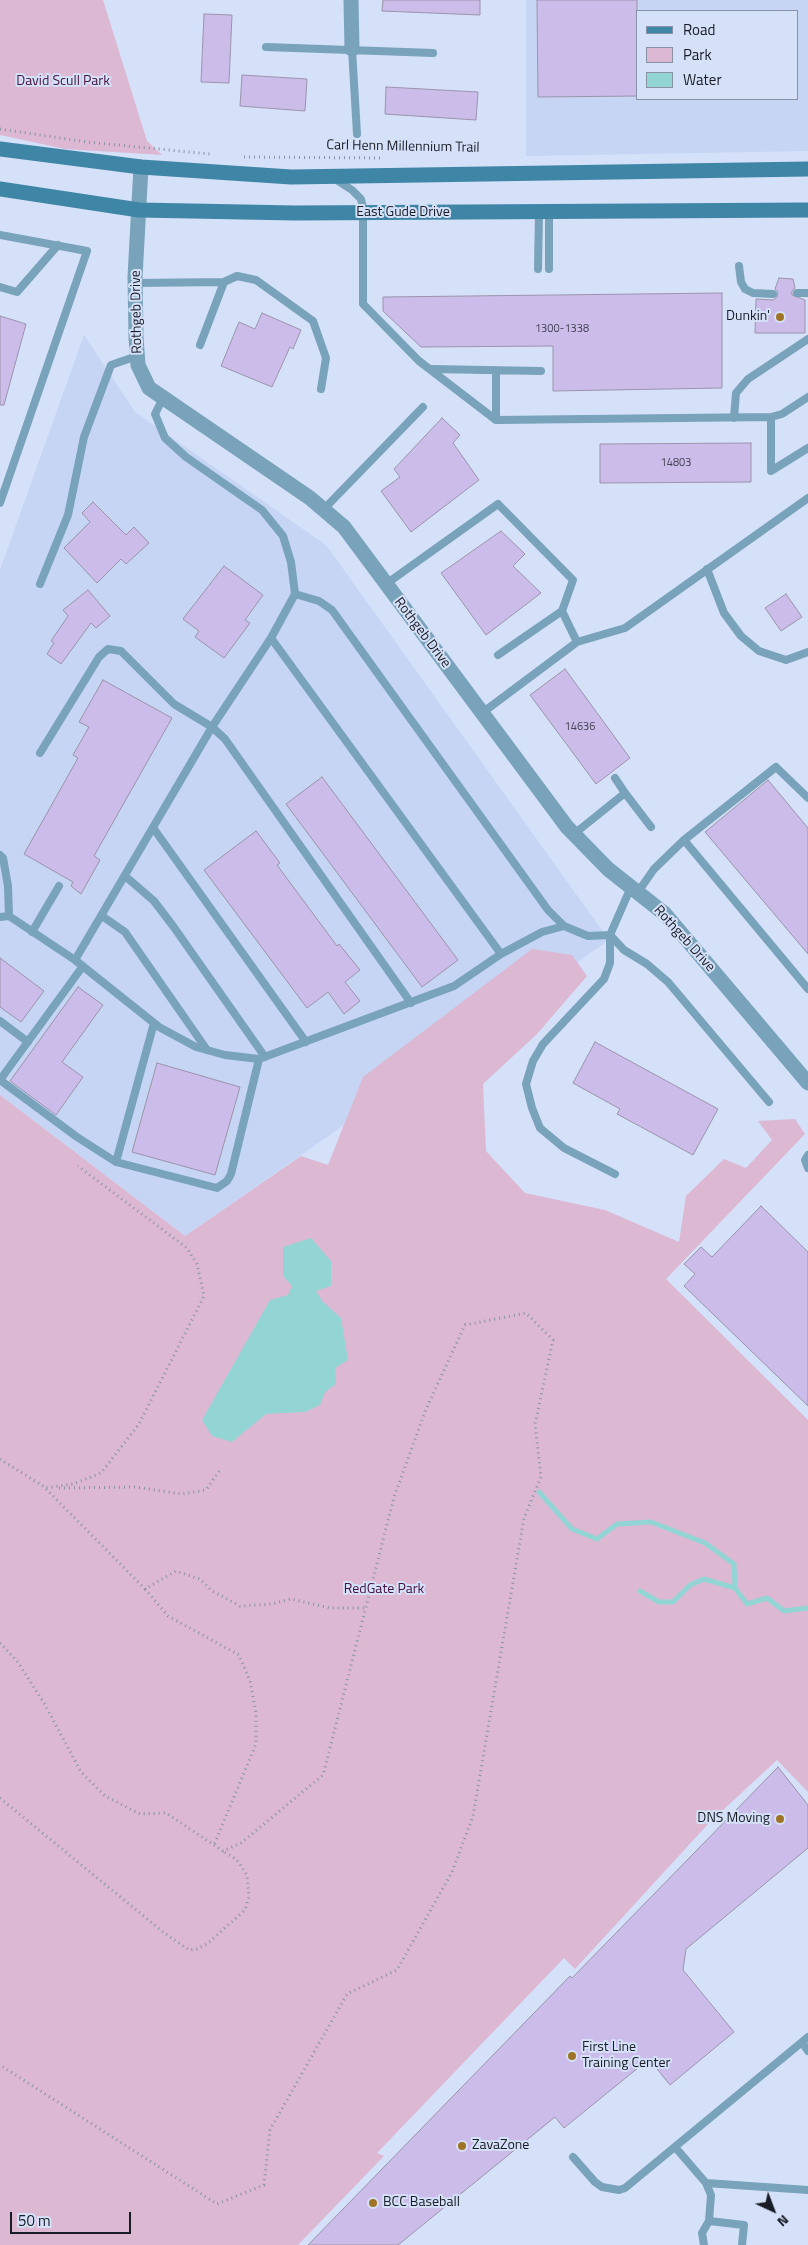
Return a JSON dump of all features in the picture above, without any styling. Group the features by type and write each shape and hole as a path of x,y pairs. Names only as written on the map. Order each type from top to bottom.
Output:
{"main road":[{"path":"0,149 141,167 291,177 808,169"},
{"name":"East Gude Drive","path":"0,189 139,210 363,213 808,210"}],"street":[{"path":"351,0 352,49"},
{"name":"Rothgeb Drive","path":"141,167 135,283 137,356 138,365 149,388 270,470 344,527 574,834 608,869 665,914 807,1081"}],"lane":[{"path":"266,47 433,53"},
{"path":"352,49 357,134"},
{"path":"331,176 352,190 361,199 363,213 363,304 419,361 496,420 771,417 782,414 808,397"},
{"path":"544,212 549,269"},
{"path":"538,270 544,212"},
{"path":"0,235 87,251 0,503"},
{"path":"0,287 17,292 58,245"},
{"path":"739,266 741,282 745,289 753,294 773,294"},
{"path":"135,283 224,282 237,276 256,280 312,321 326,358 321,389"},
{"path":"200,345 224,282"},
{"path":"797,293 808,293"},
{"path":"734,418 736,393 748,379 808,339"},
{"path":"40,584 68,515 84,437 111,365 137,356"},
{"path":"431,369 541,371"},
{"path":"496,371 496,420"},
{"path":"75,960 154,829 212,727 271,638 295,594 291,562 283,536 262,510 186,457 166,438 155,414 163,398"},
{"path":"323,510 423,407"},
{"path":"771,417 771,471 808,448"},
{"path":"482,713 577,642 625,628 807,500"},
{"path":"386,584 498,504 573,580 562,611 498,655"},
{"path":"707,570 724,614 741,636 759,651 786,660 808,652"},
{"path":"295,594 319,601 332,610 548,910 564,926 588,936 610,935 624,950 647,964 668,982 769,1102"},
{"path":"562,611 577,642"},
{"path":"271,638 502,954"},
{"path":"40,753 99,657 108,649 121,651 174,704 212,727 225,739 411,1003"},
{"path":"615,1174 564,1148 540,1128 532,1108 526,1084 534,1061 543,1044 604,979 610,963 610,935 634,890 684,840 776,767 808,798"},
{"path":"615,778 651,827"},
{"path":"574,834 625,793"},
{"path":"154,829 306,1042"},
{"path":"684,840 808,989"},
{"path":"0,855 3,858 8,886 9,916"},
{"path":"83,966 0,1080 77,1137 116,1162 217,1188 227,1181 231,1174 262,1058 173,926 154,901 125,876"},
{"path":"32,932 59,886"},
{"path":"0,917 9,916 75,960 154,1023 196,1047 262,1058 454,986 502,954 542,932 564,926"},
{"path":"102,916 125,932 131,939 207,1050"},
{"path":"0,1021 28,1042"},
{"path":"116,1162 154,1023"},
{"path":"808,1155 805,1160 808,1168"},
{"path":"573,2156 602,2188 619,2190 634,2181 805,2040 808,2051"},
{"path":"675,2147 706,2182 711,2195 709,2221 702,2233 704,2245"},
{"path":"706,2182 808,2190"},
{"path":"709,2221 744,2225 742,2245"}],"path":[{"path":"0,129 88,142 213,155"},
{"name":"Carl Henn Millennium Trail","path":"242,157 390,158"},
{"path":"46,1488 73,1484 101,1473 139,1424 204,1296 198,1264 187,1248 78,1166"},
{"path":"0,2065 217,2204 264,2185 270,2130 275,2121 347,1994 397,1970 452,1872 473,1816 524,1518 541,1477 535,1424 553,1340 526,1313 465,1325 426,1409 394,1497 323,1775 240,1843 223,1851"},
{"path":"0,1459 46,1488 145,1589 168,1616 239,1656 250,1681 256,1713 256,1744 214,1845"},
{"path":"46,1488 135,1487 182,1494 206,1490 220,1470"},
{"path":"145,1589 176,1571 200,1579 212,1591 240,1606 271,1604 291,1599 330,1608 367,1608"},
{"path":"0,1643 17,1660 44,1703 81,1772 105,1796 140,1814 166,1813 237,1860 247,1875 249,1896 245,1910 207,1944 197,1949 189,1950 163,1932 0,1798"}],"shaded area":[{"path":"526,0 808,0 808,151 526,156"},
{"path":"84,335 135,412 326,545 609,940 185,1236 0,1095 0,570"}],"green space":[{"name":"David Scull Park","path":"0,0 103,0 147,141 162,155 65,149 0,135"},
{"name":"RedGate Park","path":"532,949 572,955 587,976 537,1034 483,1084 486,1151 525,1193 605,1210 679,1242 686,1196 724,1159 746,1168 772,1140 758,1121 795,1119 805,1134 666,1279 808,1420 808,1792 777,1760 709,1823 575,1969 564,1958 377,2153 384,2156 298,2245 0,2245 0,1095 185,1236 301,1156 328,1165 363,1077"}],"water":[{"path":"311,1238 331,1261 331,1286 316,1291 323,1302 341,1318 348,1360 335,1368 336,1384 325,1392 320,1405 305,1412 266,1414 232,1442 212,1436 202,1420 270,1300 288,1295 292,1286 283,1276 283,1247"}],"building":[{"path":"383,0 480,0 480,15 382,11"},
{"path":"537,0 637,0 636,96 538,97"},
{"path":"204,14 232,15 229,83 201,82"},
{"path":"242,75 307,79 305,111 240,106"},
{"path":"386,87 478,92 476,120 385,114"},
{"name":"Dunkin'","path":"779,278 793,279 795,288 792,291 792,295 805,300 805,333 755,333 756,299 773,300 777,297 778,292 775,289"},
{"path":"722,293 722,388 553,391 553,346 421,347 383,311 383,297"},
{"path":"262,313 301,330 293,349 290,347 272,387 221,366 239,322 255,329"},
{"path":"0,316 26,324 4,405 0,405"},
{"path":"442,418 460,435 453,443 479,480 411,532 381,491 400,477 394,469"},
{"path":"751,443 751,482 600,483 600,444"},
{"path":"93,502 126,535 134,527 149,543 126,564 121,559 97,583 64,548 90,522 82,513"},
{"path":"501,531 525,554 513,566 541,593 486,635 441,573"},
{"path":"224,566 263,595 245,620 250,623 224,658 195,637 199,631 183,619"},
{"path":"88,590 110,616 96,628 91,623 61,664 47,654 54,643 51,641 68,616 63,610"},
{"path":"786,594 802,617 781,631 765,608"},
{"path":"565,669 630,758 596,784 530,695"},
{"path":"103,680 172,718 94,856 100,860 81,894 71,886 73,882 24,854 78,758 73,755 89,727 79,722"},
{"path":"322,777 458,960 422,987 286,804"},
{"path":"768,780 808,828 808,954 705,832"},
{"path":"256,831 280,863 277,865 337,946 339,944 360,970 345,982 360,1001 344,1014 328,992 307,1008 204,870"},
{"path":"0,958 44,991 21,1022 0,1007"},
{"path":"78,987 103,1005 62,1062 83,1077 56,1115 10,1081"},
{"path":"595,1042 718,1109 693,1155 617,1114 620,1109 573,1083"},
{"path":"157,1063 240,1087 215,1175 132,1152"},
{"path":"761,1206 808,1252 808,1406 684,1286 695,1274 684,1264 701,1247 712,1257"},
{"path":"778,1767 808,1805 808,1848 686,1949 683,1970 734,2032 670,2085 649,2059 564,2128 555,2117 398,2245 308,2245 570,1976 572,1978"}],"waterway":[{"path":"539,1492 572,1529 597,1539 617,1524 651,1522 705,1543 734,1564 735,1588 747,1604 767,1598 784,1611 808,1608"},
{"path":"640,1591 659,1602 673,1602 690,1585 704,1579 735,1588"}],"place":[{"name":"Dunkin'","path":"780,317"},
{"name":"DNS Moving","path":"780,1819"},
{"name":"First Line Training Center","path":"572,2056"},
{"name":"ZavaZone","path":"462,2146"},
{"name":"BCC Baseball","path":"373,2203"}]}
